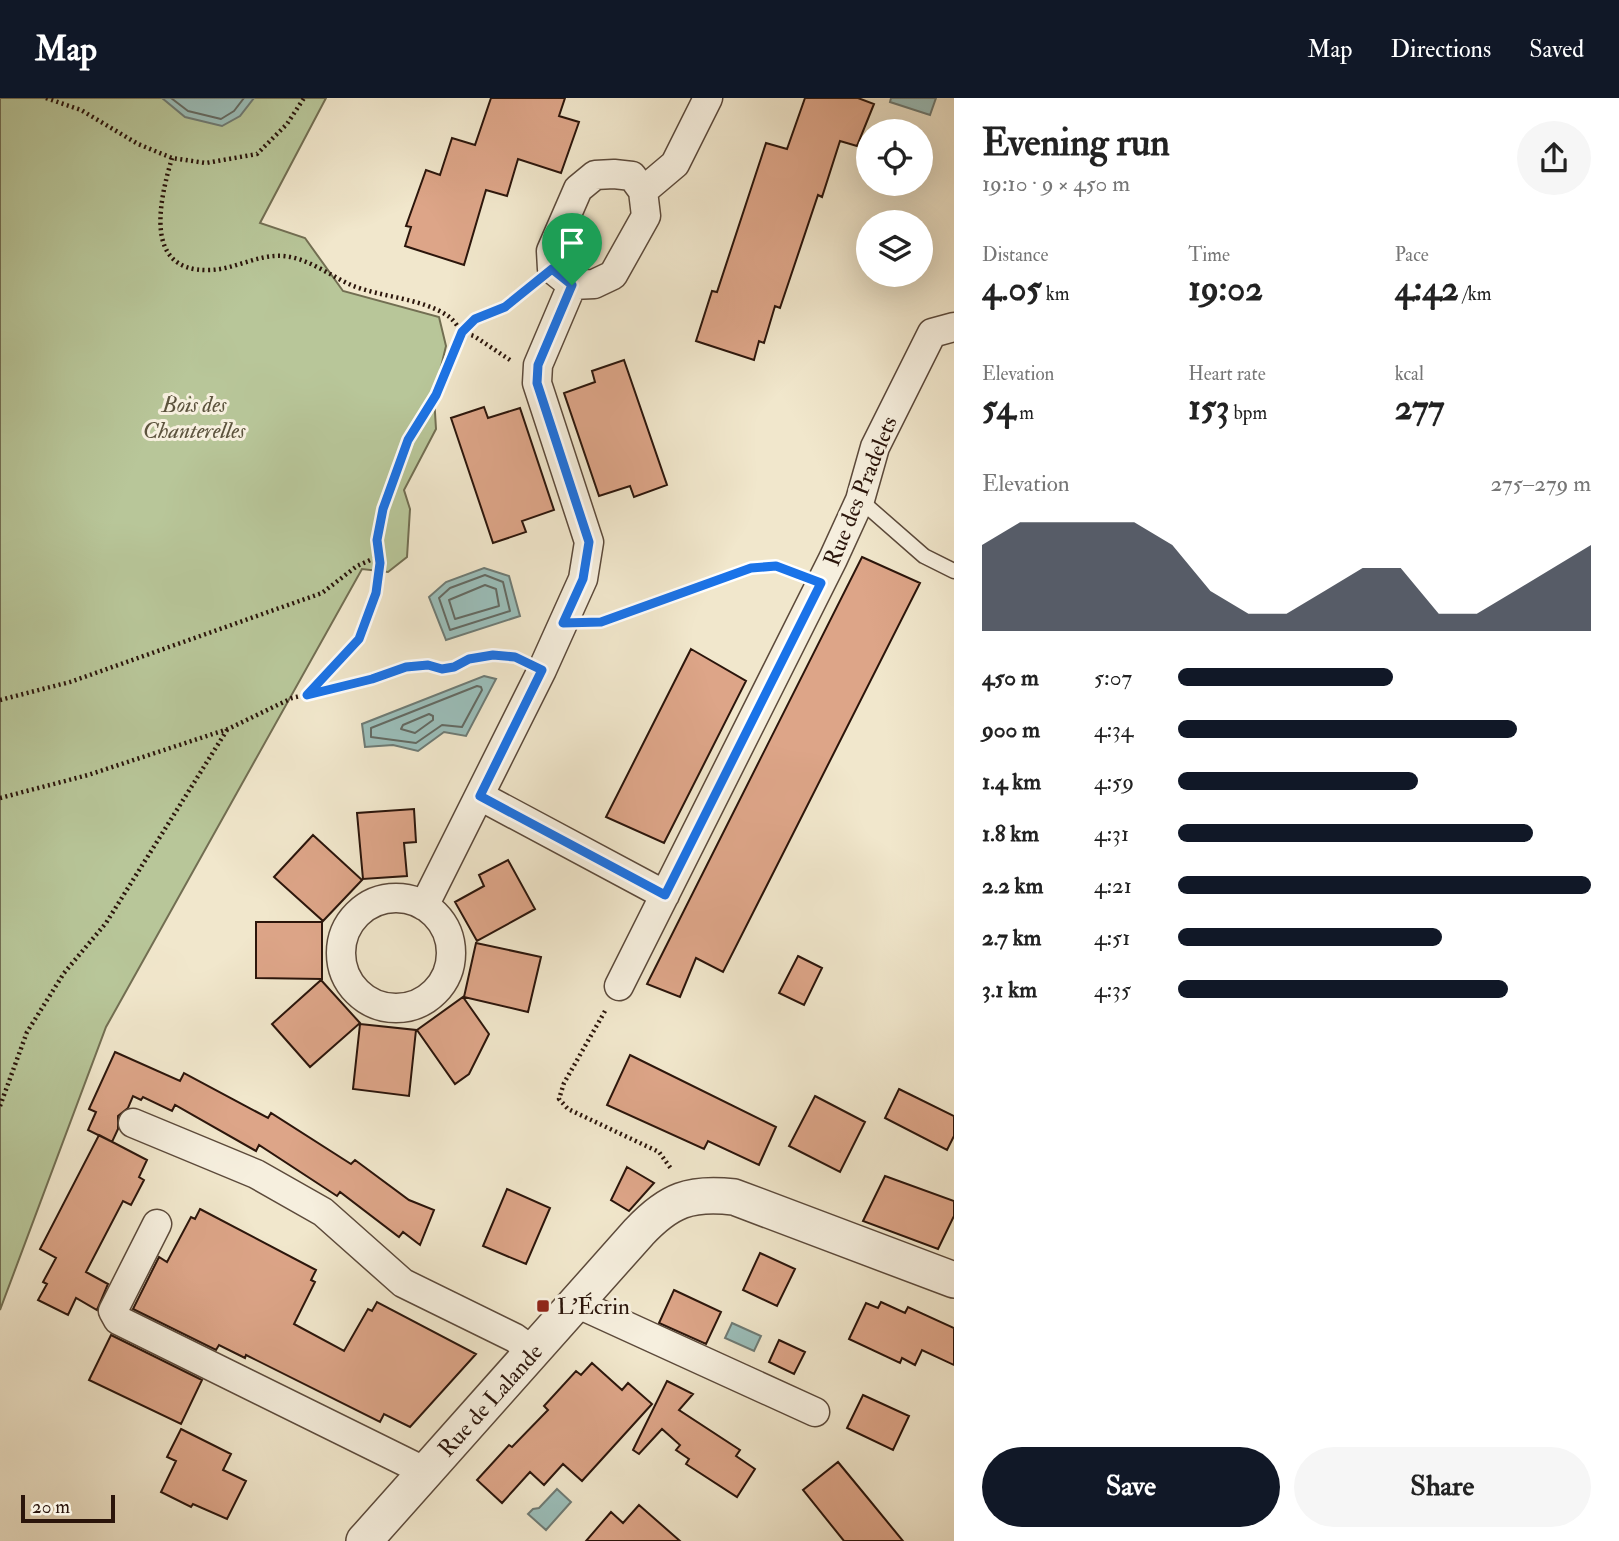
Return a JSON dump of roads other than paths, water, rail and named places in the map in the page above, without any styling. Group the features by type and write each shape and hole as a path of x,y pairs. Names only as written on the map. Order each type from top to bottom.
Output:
{"street":[{"path":"643,191 675,164 708,98"},
{"path":"424,906 542,670 583,579 589,542 537,383 538,365 562,277 551,251 578,189 594,175 632,176 643,191 646,216 613,275 594,284 562,277"},
{"name":"Rue des Pradelets","path":"619,986 821,583 860,500 875,447 920,353 932,333 954,327"},
{"path":"480,796 665,895"},
{"path":"133,1124 256,1174 323,1212 403,1283 515,1338 533,1351"},
{"name":"Rue de Lalande","path":"364,1541 654,1216 670,1204 690,1196 709,1194 734,1197 954,1280"},
{"path":"157,1224 113,1311 118,1320 426,1472"},
{"path":"576,1303 815,1412"}],"lane":[{"path":"860,500 924,556 954,571"}],"water":[{"path":"162,98 254,98 240,116 222,126 185,117"},
{"path":"891,98 936,98 930,115 890,102"},
{"path":"484,568 509,576 520,616 446,640 429,597 446,582"},
{"path":"484,676 496,679 466,736 444,732 418,751 393,745 365,747 362,724"},
{"path":"732,1323 761,1336 754,1351 725,1338"},
{"path":"557,1489 571,1502 546,1530 528,1514 539,1508"}],"place":[{"name":"L'Écrin","path":"543,1306"}],"park label":[{"name":"Bois des Chanterelles","path":"194,417"}]}
